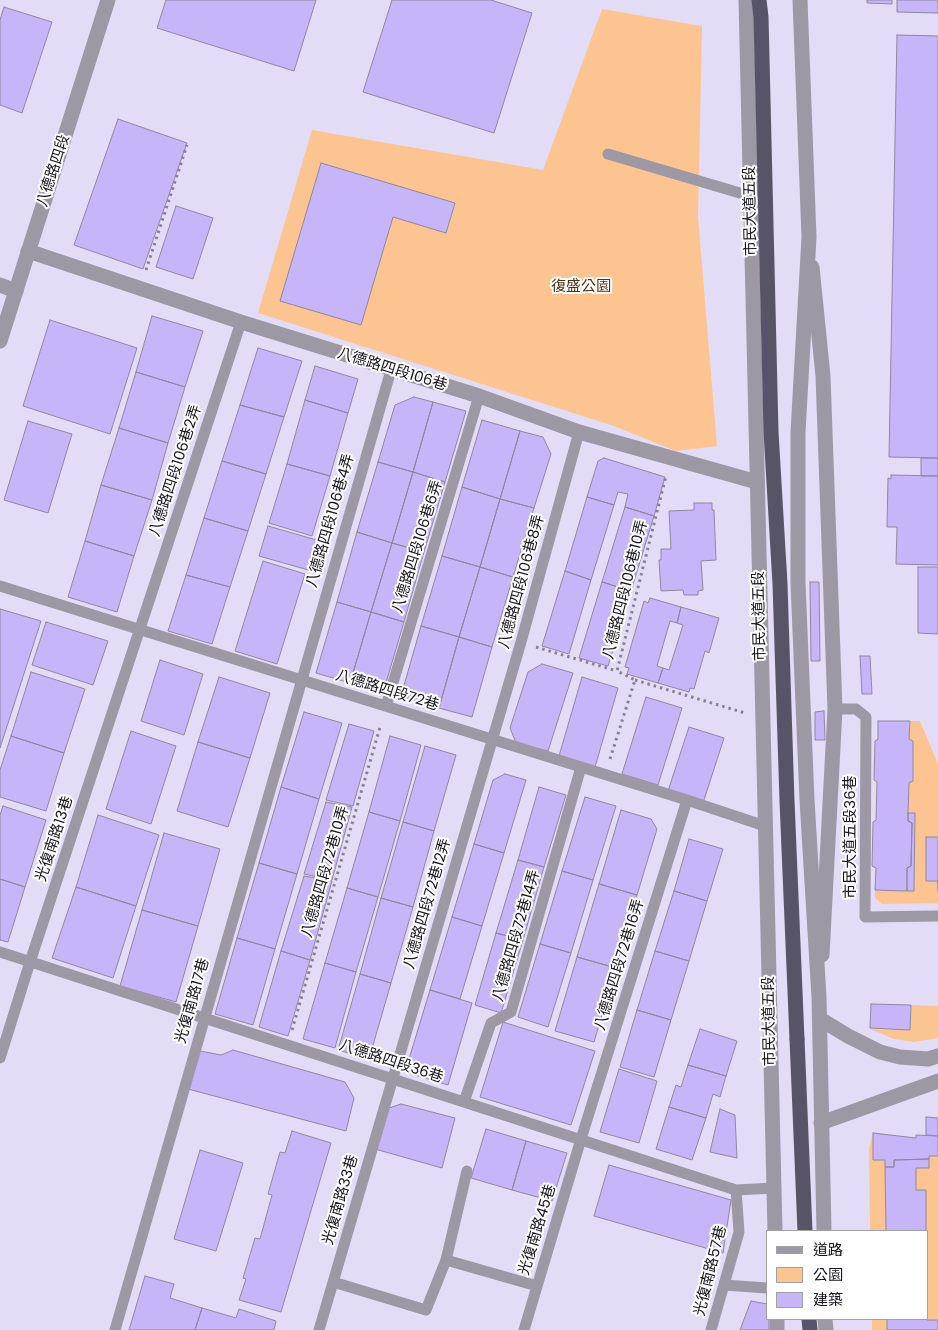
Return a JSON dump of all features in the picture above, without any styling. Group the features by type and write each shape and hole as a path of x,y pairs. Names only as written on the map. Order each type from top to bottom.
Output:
{"highway":[{"path":"759,0 761,17 771,432 780,584 787,811 806,1230"}],"street":[{"name":"八德路四段","path":"0,342 108,0"},
{"name":"市民大道五段","path":"746,0 775,1230"},
{"path":"800,0 809,237 823,376 835,709 819,997"},
{"path":"809,237 798,432 798,583 807,800 820,1019 824,1230"},
{"name":"八德路四段106巷","path":"28,251 241,322 478,396 579,432 757,482"},
{"path":"0,285 16,291"},
{"path":"820,1019 880,1052 900,1057 928,1059 938,1056"},
{"path":"821,1123 938,1081"}],"lane":[{"path":"608,154 750,196"},
{"name":"八德路四段106巷2弄","path":"140,630 241,322"},
{"name":"八德路四段106巷4弄","path":"301,680 390,370"},
{"name":"八德路四段106巷6弄","path":"386,706 478,396"},
{"name":"八德路四段106巷8弄","path":"492,739 522,642 579,432"},
{"name":"八德路四段72巷","path":"0,586 606,774 765,826"},
{"name":"光復南路13巷","path":"0,1058 140,630"},
{"name":"光復南路17巷","path":"114,1330 301,680"},
{"name":"市民大道五段36巷","path":"835,709 856,709 866,717 865,917 938,916"},
{"name":"八德路四段72巷12弄","path":"392,1078 492,739"},
{"name":"八德路四段72巷14弄","path":"464,1102 491,1023 511,1012 581,767"},
{"name":"八德路四段72巷16弄","path":"581,1139 687,800"},
{"name":"八德路四段36巷","path":"0,952 736,1190 774,1188"},
{"name":"光復南路33巷","path":"318,1330 392,1078"},
{"name":"光復南路45巷","path":"524,1330 581,1139"},
{"path":"332,1282 426,1310 446,1260 467,1171"},
{"name":"光復南路57巷","path":"711,1330 739,1232 736,1190"},
{"path":"446,1260 537,1286"},
{"path":"724,1285 766,1288"}],"path":[{"path":"140,288 187,145"},
{"name":"八德路四段106巷10弄","path":"670,458 617,671 635,680 763,719"},
{"path":"522,642 617,671"},
{"path":"606,774 635,680"},
{"name":"八德路四段72巷10弄","path":"287,1045 386,706"}],"green space":[{"name":"復盛公園","path":"602,9 702,26 698,217 717,446 676,451 614,426 258,313 312,130 543,170"},
{"path":"910,721 920,721 938,764 938,903 882,904 875,898 875,890 914,891 915,813 908,813 909,783 913,780 913,741 909,739"},
{"path":"911,1005 938,1006 938,1038 914,1042 894,1039 870,1029 910,1030"},
{"path":"873,1133 916,1138 916,1135 938,1136 938,1330 872,1330 872,1320 928,1320 928,1230 870,1230 869,1148"}],"building":[{"path":"166,0 316,0 294,71 157,28"},
{"path":"392,0 491,0 532,13 494,133 363,92"},
{"path":"867,0 892,0 892,4 867,3"},
{"path":"897,0 938,0 938,13 897,12"},
{"path":"4,7 52,22 22,113 0,105 0,20"},
{"path":"897,35 938,36 938,458 889,457"},
{"path":"118,119 187,143 143,269 74,245"},
{"path":"321,163 455,203 446,233 393,217 361,325 280,301"},
{"path":"176,206 213,218 193,279 156,267"},
{"path":"152,316 203,331 185,387 136,372"},
{"path":"50,320 137,348 110,434 23,406"},
{"path":"258,348 302,361 284,417 240,405"},
{"path":"315,366 358,379 348,413 305,400"},
{"path":"136,372 185,387 168,443 119,428"},
{"path":"414,397 433,402 413,472 378,462 395,405"},
{"path":"305,400 348,413 330,476 287,464"},
{"path":"433,402 466,411 445,482 413,472"},
{"path":"240,405 284,417 266,474 222,461"},
{"path":"482,420 520,431 500,499 462,487"},
{"path":"28,421 72,434 48,513 4,500"},
{"path":"119,428 168,443 152,500 101,485"},
{"path":"520,431 543,437 551,454 534,508 500,499"},
{"path":"604,458 665,477 654,516 625,507 628,494 618,492 614,505 587,497 598,461"},
{"path":"921,458 938,458 938,476 921,476"},
{"path":"222,461 266,474 248,531 204,518"},
{"path":"378,462 413,472 392,543 357,532"},
{"path":"287,464 330,476 312,536 269,523"},
{"path":"413,472 445,482 424,552 392,543"},
{"path":"891,475 938,476 938,565 896,564 897,527 887,527 888,478 891,479"},
{"path":"101,485 152,500 134,556 85,541"},
{"path":"462,487 500,499 480,567 442,556"},
{"path":"587,497 614,505 591,580 565,571"},
{"path":"500,499 534,508 513,577 480,567"},
{"path":"694,503 712,503 712,510 714,510 716,560 701,561 703,590 698,591 698,595 684,595 683,590 661,591 659,560 661,560 661,549 671,549 669,511 694,510"},
{"path":"625,507 654,516 631,591 602,582"},
{"path":"204,518 248,531 230,587 186,575"},
{"path":"268,526 320,541 312,571 259,556"},
{"path":"357,532 392,543 371,612 337,602"},
{"path":"85,541 134,556 117,612 68,597"},
{"path":"392,543 424,552 404,622 371,612"},
{"path":"442,556 480,567 459,637 421,626"},
{"path":"263,561 305,574 277,664 235,651"},
{"path":"480,567 513,577 492,647 459,637"},
{"path":"918,567 938,567 938,634 918,633"},
{"path":"565,571 591,580 569,654 542,646"},
{"path":"186,575 230,587 212,644 168,631"},
{"path":"602,582 631,591 608,666 579,658"},
{"path":"810,582 819,582 820,661 811,661"},
{"path":"650,598 681,607 677,623 670,621 657,666 663,668 658,683 627,674 629,668 625,667 644,601 648,603"},
{"path":"337,602 371,612 350,683 316,673"},
{"path":"681,607 719,618 709,653 705,651 694,689 690,688 689,692 658,683 663,668 669,670 683,625 677,623"},
{"path":"0,609 41,621 0,748"},
{"path":"371,612 404,622 383,693 350,683"},
{"path":"46,622 108,641 93,685 32,665"},
{"path":"421,626 459,637 439,708 401,696"},
{"path":"459,637 492,647 472,717 439,708"},
{"path":"860,656 870,656 872,694 862,694"},
{"path":"160,660 203,674 184,735 141,721"},
{"path":"542,664 573,673 548,751 516,743 510,728 528,672"},
{"path":"31,672 85,689 64,753 11,736"},
{"path":"219,677 270,693 250,758 198,742"},
{"path":"582,677 618,688 595,767 559,756"},
{"path":"646,697 682,708 658,785 622,774"},
{"path":"824,711 825,740 815,740 815,712"},
{"path":"304,712 342,723 319,799 281,787"},
{"path":"878,721 910,721 909,739 913,741 913,781 909,783 908,821 912,823 911,866 907,868 907,891 875,890 876,868 872,866 873,822 876,820 877,782 874,780 875,741 878,739"},
{"path":"349,724 374,731 353,806 326,800"},
{"path":"689,727 724,738 703,803 668,791"},
{"path":"131,731 176,746 151,824 106,809"},
{"path":"11,736 64,753 46,811 0,797 0,770"},
{"path":"390,736 421,745 400,821 369,812"},
{"path":"198,742 250,758 228,827 177,811"},
{"path":"425,746 456,755 434,831 403,822"},
{"path":"505,774 526,780 504,853 474,844 493,780"},
{"path":"281,787 319,799 297,874 259,863"},
{"path":"539,787 566,795 544,867 518,860"},
{"path":"585,797 616,806 593,880 562,871"},
{"path":"326,802 352,807 332,880 304,874"},
{"path":"3,806 46,820 25,887 0,879 0,815"},
{"path":"621,810 651,819 657,829 637,895 599,884"},
{"path":"369,812 400,821 378,897 347,888"},
{"path":"908,813 915,813 914,891 907,891 907,868 911,866 912,823 908,821"},
{"path":"98,815 159,835 136,906 76,887"},
{"path":"403,822 434,831 413,907 381,898"},
{"path":"164,833 220,849 198,926 142,910"},
{"path":"926,837 938,837 938,881 926,881"},
{"path":"689,839 723,849 707,901 674,891"},
{"path":"474,844 504,853 482,926 452,917"},
{"path":"518,860 544,867 523,940 496,933"},
{"path":"259,863 297,874 275,949 237,938"},
{"path":"562,871 593,880 571,953 540,944"},
{"path":"304,876 332,881 310,960 281,951"},
{"path":"0,879 25,887 8,942 0,940"},
{"path":"599,884 637,895 616,968 577,957"},
{"path":"76,887 136,906 113,978 52,958"},
{"path":"347,888 378,897 356,972 325,963"},
{"path":"674,891 707,901 689,961 655,951"},
{"path":"381,898 413,907 391,983 360,974"},
{"path":"142,910 198,926 176,1002 120,986"},
{"path":"452,917 482,926 460,999 430,990"},
{"path":"496,933 523,940 501,1013 475,1005"},
{"path":"237,938 275,949 253,1025 215,1014"},
{"path":"540,944 571,953 548,1027 518,1017"},
{"path":"281,951 310,960 288,1036 259,1027"},
{"path":"655,951 689,961 671,1020 637,1010"},
{"path":"577,957 616,968 594,1042 555,1031"},
{"path":"325,963 356,972 335,1048 303,1039"},
{"path":"360,974 391,983 369,1059 338,1050"},
{"path":"430,990 472,1003 448,1085 405,1072"},
{"path":"871,1004 911,1005 910,1030 870,1028"},
{"path":"637,1010 671,1020 654,1077 620,1067"},
{"path":"503,1022 595,1051 571,1125 480,1097"},
{"path":"700,1029 737,1041 726,1076 688,1065"},
{"path":"233,1050 345,1082 354,1098 346,1131 188,1089 200,1051 221,1055"},
{"path":"688,1065 726,1076 720,1097 713,1094 706,1118 669,1107 676,1085 681,1087"},
{"path":"619,1069 657,1081 639,1143 600,1132"},
{"path":"401,1104 455,1118 442,1168 375,1149 389,1108"},
{"path":"669,1107 706,1118 692,1160 656,1149"},
{"path":"720,1109 735,1115 737,1158 710,1152"},
{"path":"926,1117 938,1118 938,1136 926,1135"},
{"path":"486,1129 526,1141 512,1190 471,1178"},
{"path":"292,1131 331,1143 281,1312 239,1300 246,1279 243,1278 255,1238 260,1239 272,1195 268,1194 280,1152 285,1153"},
{"path":"873,1133 916,1138 916,1135 938,1136 938,1156 929,1156 929,1159 894,1160 894,1167 885,1167 885,1160 873,1160"},
{"path":"526,1141 567,1153 552,1201 512,1190"},
{"path":"200,1150 243,1163 216,1251 174,1239"},
{"path":"929,1159 929,1168 916,1168 916,1190 926,1190 926,1230 886,1230 885,1167 894,1167 894,1160"},
{"path":"609,1165 731,1200 723,1253 594,1216"},
{"path":"145,1276 174,1284 170,1298 202,1308 195,1330 129,1330"},
{"path":"751,1301 766,1304 766,1320 769,1320 769,1330 740,1330"},
{"path":"202,1308 236,1318 239,1309 276,1321 274,1330 195,1330"},
{"path":"887,1320 938,1320 938,1330 887,1330"}]}
